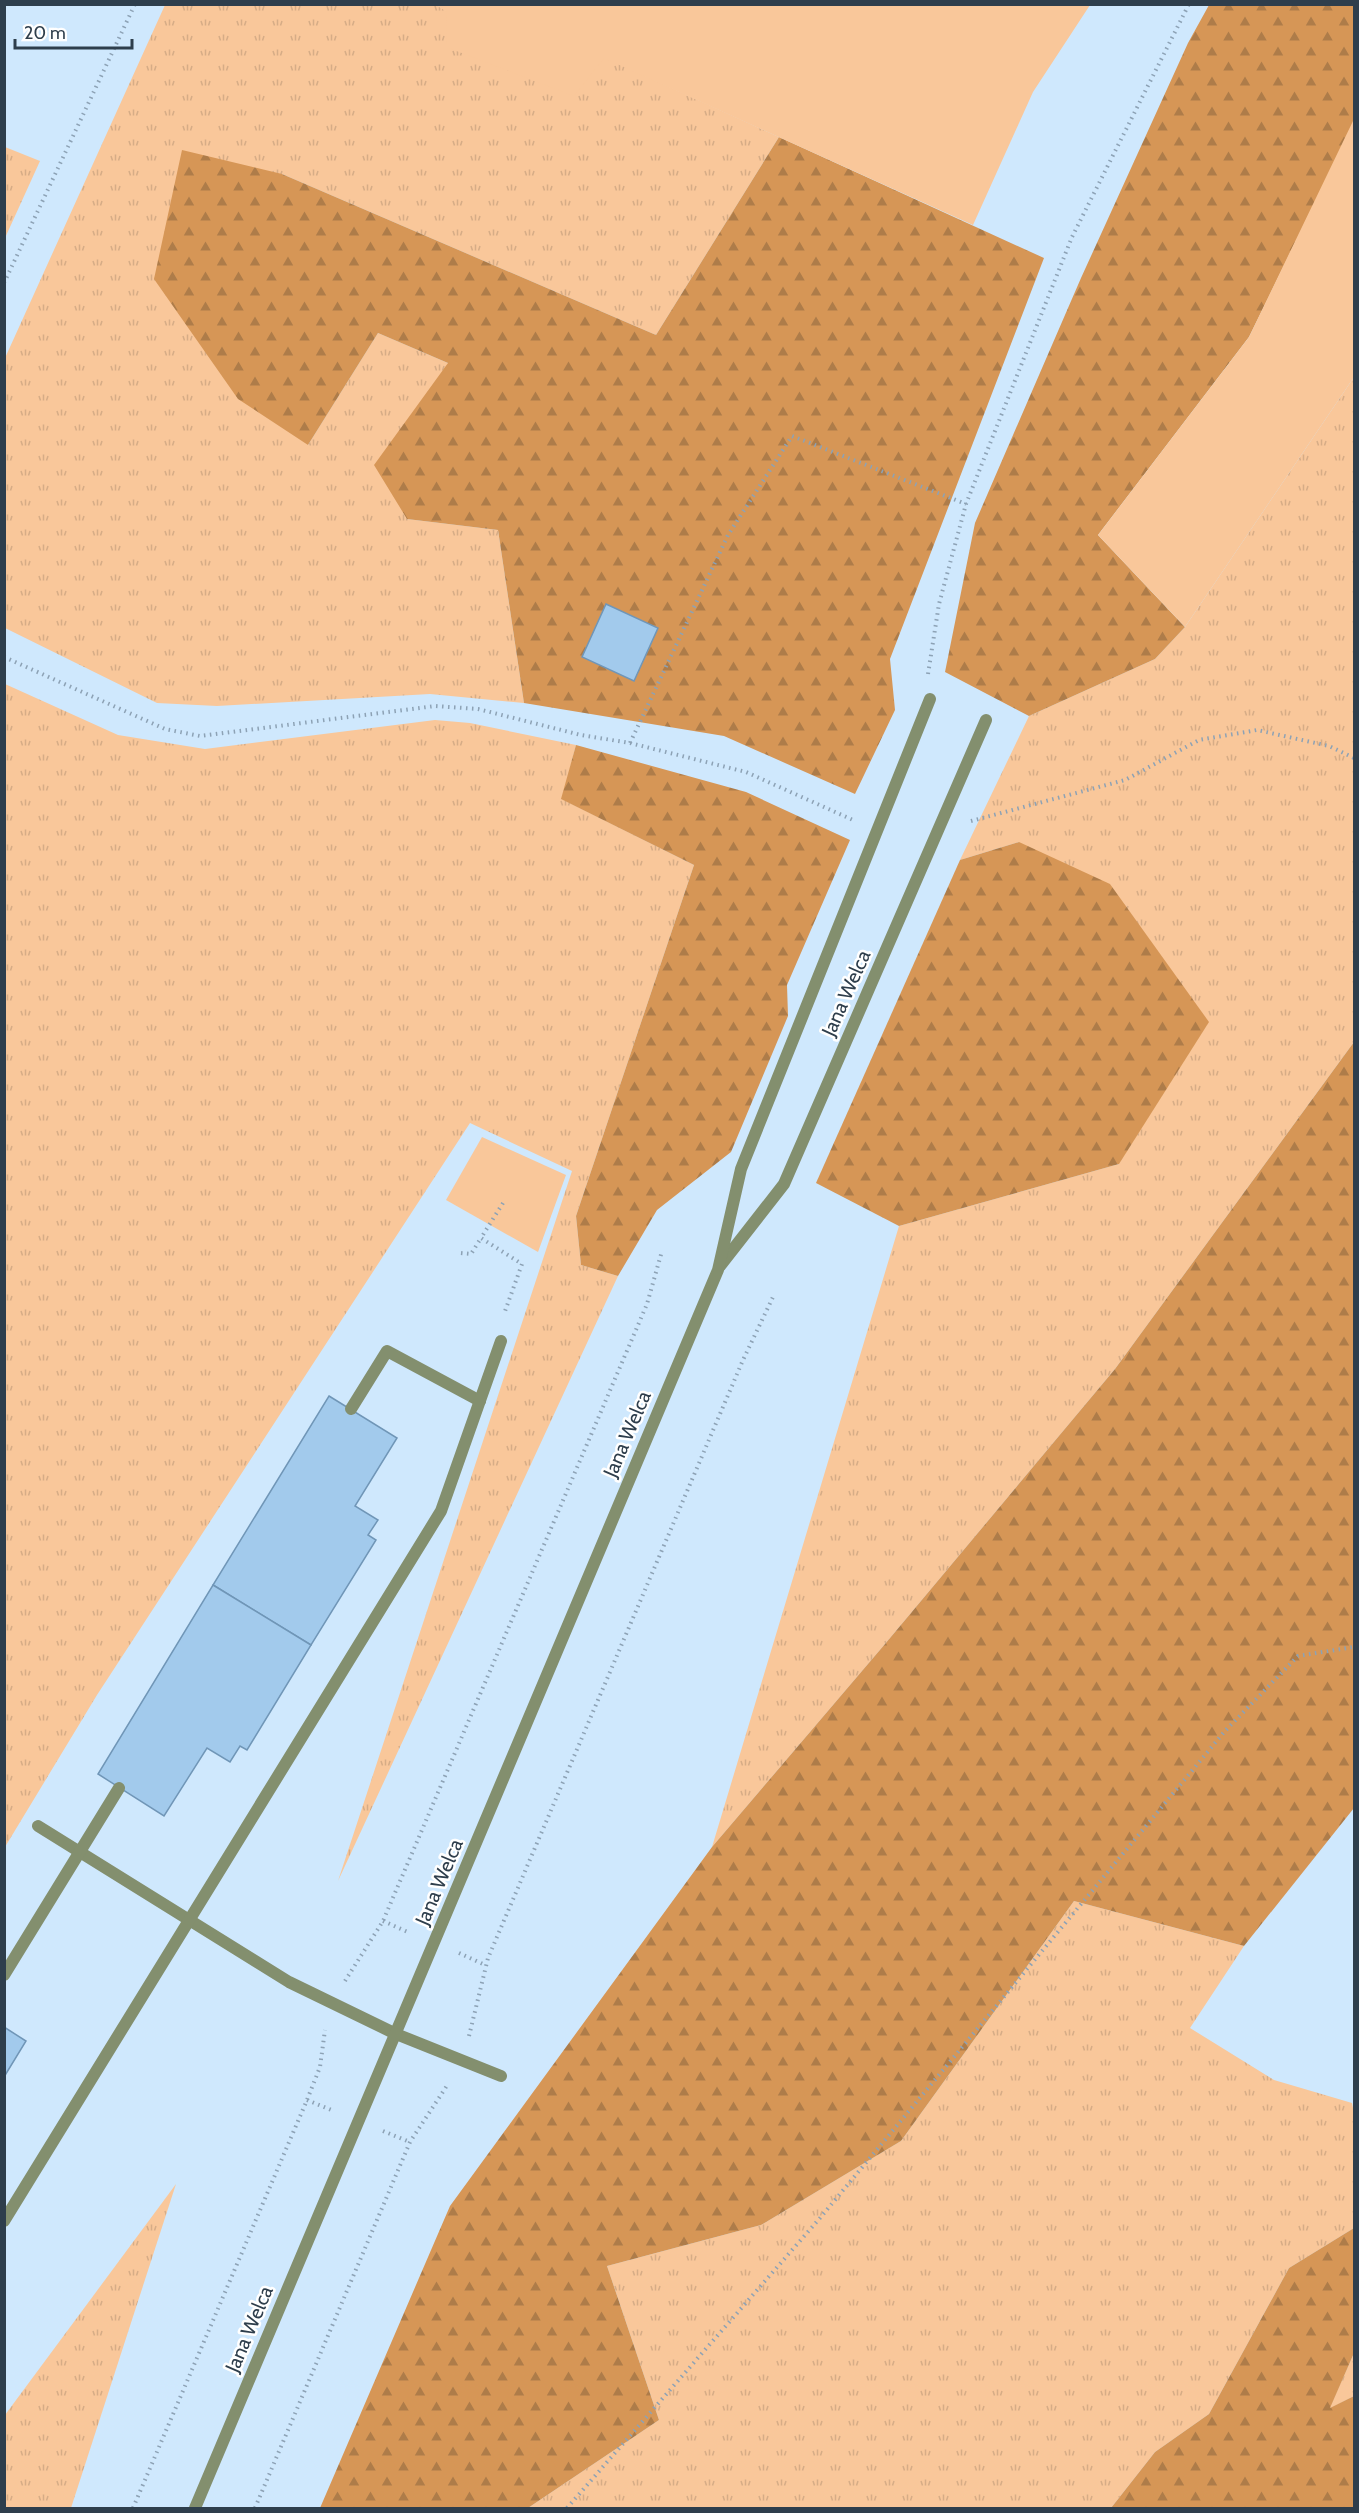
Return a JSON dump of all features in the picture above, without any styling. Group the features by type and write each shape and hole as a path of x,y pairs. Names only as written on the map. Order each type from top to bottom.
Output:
{"street":[{"name":"Jana Welca","path":"195,2508 718,1270 741,1169 930,699"},
{"name":"Jana Welca","path":"718,1270 783,1184 986,720"},
{"path":"4,2222 441,1511 501,1341"},
{"path":"351,1409 387,1351 480,1401"},
{"path":"4,1975 119,1788"},
{"path":"38,1826 289,1982 396,2034 501,2076"}],"path":[{"path":"4,283 135,4"},
{"path":"930,699 928,672 939,604 966,504 1072,237 1189,4"},
{"path":"630,743 728,535 792,436 966,504"},
{"path":"4,657 165,729 200,736 435,706 478,709 746,772 877,831"},
{"path":"938,830 1125,780 1199,740 1257,730 1329,746 1354,758"},
{"path":"461,1253 471,1254 503,1203"},
{"path":"481,1238 522,1264 502,1320"},
{"path":"133,2508 307,2100 320,2067 324,2032 349,1973 383,1921 647,1304 662,1251"},
{"path":"255,2508 410,2142 453,2075 468,2042 486,1965 743,1360 774,1298"},
{"path":"567,2508 820,2218 1225,1731 1298,1656 1354,1647"},
{"path":"383,1921 415,1935"},
{"path":"453,1951 486,1965"},
{"path":"307,2100 339,2113"},
{"path":"378,2129 410,2142"}],"green space":[{"path":"165,5 436,5 447,11 604,57 779,137 656,335 282,174 308,445 378,333 448,363 407,519 498,530 524,703 430,694 217,706 157,703 5,628 5,358"},
{"path":"436,5 1090,5 1033,92 973,225 604,58 574,96 446,47 447,12"},
{"path":"1209,5 1354,5 1354,122 1249,337 1098,535 1185,627 1155,659 1029,716 945,672 975,523 1081,278 1188,43"},
{"path":"1353,121 1354,377 1185,627 1098,535 1249,337"},
{"path":"779,137 1044,258 890,659 895,710 855,794 724,736 524,703 498,530 407,519 374,465 448,363 378,333 308,445 238,399 154,279 182,150 282,174 656,335"},
{"path":"5,147 40,161 5,238"},
{"path":"1354,377 1354,1042 1115,1369 712,1847 899,1226 1119,1164 1019,842 960,860 1029,716 1155,659 1185,627"},
{"path":"5,684 118,735 205,749 435,720 470,723 576,745 562,799 694,865 576,1216 581,1265 618,1276 338,1881 572,1171 470,1123 97,1695 5,1847"},
{"path":"576,745 746,792 850,840 787,985 788,1016 731,1152 657,1210 618,1276 581,1265 576,1216 694,865 561,799"},
{"path":"1019,842 1110,884 1209,1022 1119,1164 899,1226 816,1183 960,860"},
{"path":"1354,1042 1354,1808 1244,1946 1074,1901 901,2141 761,2225 607,2266 659,2420 528,2508 320,2508 450,2206 712,1847 1115,1369"},
{"path":"482,1137 566,1175 538,1252 446,1200"},
{"path":"1074,1901 1244,1946 1190,2028 1274,2080 1352,2103 1354,2113 1354,2228 1289,2268 1209,2414 1155,2452 1111,2508 528,2508 659,2420 607,2266 761,2225 901,2141"},
{"path":"176,2184 71,2508 5,2508 5,2415"},
{"path":"1354,2228 1354,2353 1330,2408 1354,2396 1354,2508 1111,2508 1155,2452 1209,2414 1289,2268"},
{"path":"1354,2353 1354,2396 1329,2409"}],"building":[{"path":"606,604 658,628 634,681 582,657"},
{"path":"329,1396 397,1438 355,1506 378,1520 368,1535 376,1540 311,1645 213,1585"},
{"path":"213,1585 311,1645 247,1750 240,1746 230,1762 207,1748 164,1816 98,1774"},
{"path":"4,2027 26,2041 4,2077"}]}
